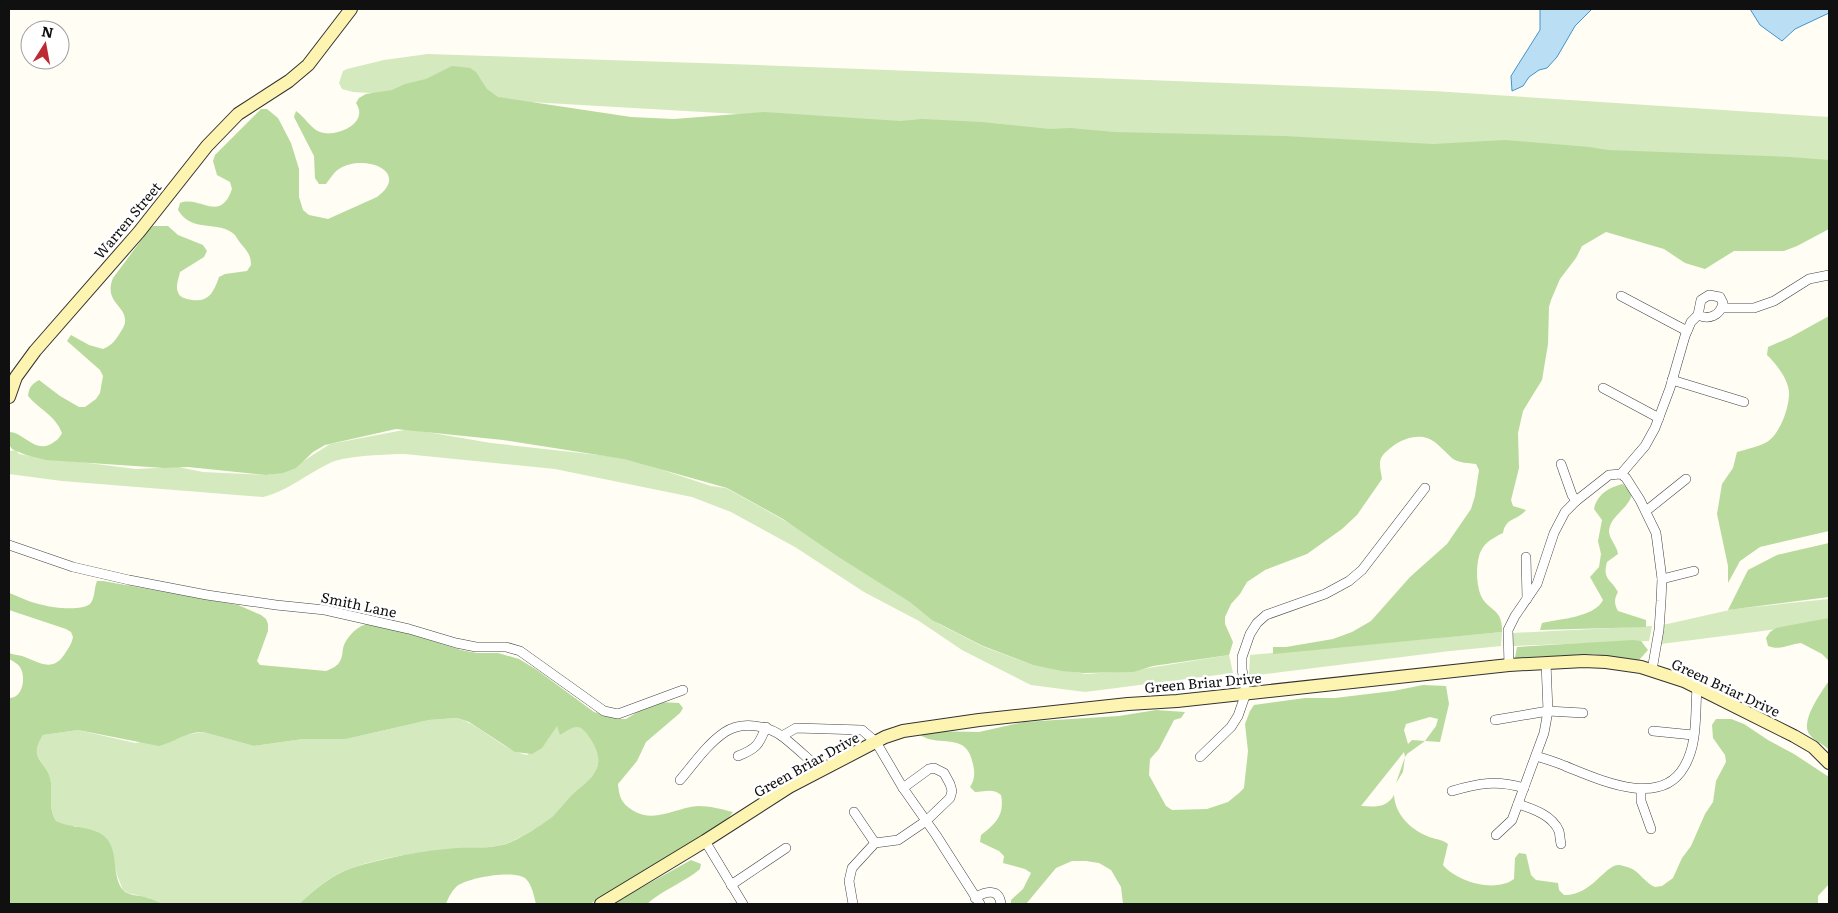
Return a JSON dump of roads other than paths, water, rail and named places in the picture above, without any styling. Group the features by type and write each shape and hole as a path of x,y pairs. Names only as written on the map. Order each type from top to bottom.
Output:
{"street":[{"name":"Warren Street","path":"9,397 16,376 35,351 139,232 207,146 238,114 289,81 308,66 351,9"},
{"path":"1722,308 1754,308 1774,301 1809,279 1829,275"},
{"path":"1621,474 1645,446 1658,418 1687,331 1691,322 1698,315 1701,300 1709,295 1720,297 1723,304 1722,308 1714,316 1706,318 1698,315"},
{"path":"1621,296 1687,331"},
{"path":"1672,380 1744,402"},
{"path":"1603,388 1658,418"},
{"path":"1561,464 1576,501"},
{"path":"1508,665 1508,630 1515,616 1537,584 1554,533 1566,512 1576,501 1609,475 1621,474 1626,478 1646,511 1656,533 1662,579 1659,630 1652,670"},
{"path":"1646,511 1686,479"},
{"path":"1200,757 1231,727 1238,716 1246,693 1242,657 1250,634 1257,623 1266,614 1325,594 1349,581 1362,570 1425,488"},
{"name":"Smith Lane","path":"9,545 73,567 129,580 276,606 325,610 409,629 476,647 506,646 520,651 604,711 618,714 683,690"},
{"path":"1526,557 1527,600"},
{"path":"1662,579 1694,571"},
{"name":"Green Briar Drive","path":"601,904 705,842 789,787 885,737 903,730 961,722 1128,704 1177,701 1508,665 1606,662 1652,670 1697,688 1794,736 1813,747 1829,763"},
{"path":"1496,835 1512,820 1544,733 1548,711 1546,663"},
{"path":"1536,756 1618,786 1641,789 1658,786 1674,778 1684,767 1693,736 1697,688"},
{"path":"1494,720 1548,711 1583,714"},
{"path":"680,780 706,750 725,732 747,725 766,727 782,736 821,770"},
{"path":"738,756 752,751 760,741 766,727"},
{"path":"782,736 796,728 862,730 876,742 902,788 978,901 987,892 994,893 999,897 1001,904"},
{"path":"1653,731 1693,736"},
{"path":"853,904 849,881 852,868 875,843 898,840 926,821 950,798 952,791 944,773 934,768 928,769 902,788"},
{"path":"1452,791 1467,786 1494,782 1524,788"},
{"path":"1641,789 1641,801 1651,829"},
{"path":"1518,804 1535,810 1548,818 1559,831 1561,844"},
{"path":"854,812 875,843"},
{"path":"705,842 743,904"},
{"path":"731,885 786,848"}],"water":[{"path":"1540,9 1592,9 1575,26 1557,57 1547,68 1539,70 1529,77 1523,86 1512,91 1511,76 1540,30"},
{"path":"1750,9 1829,9 1829,13 1795,29 1782,41 1760,25"}]}
